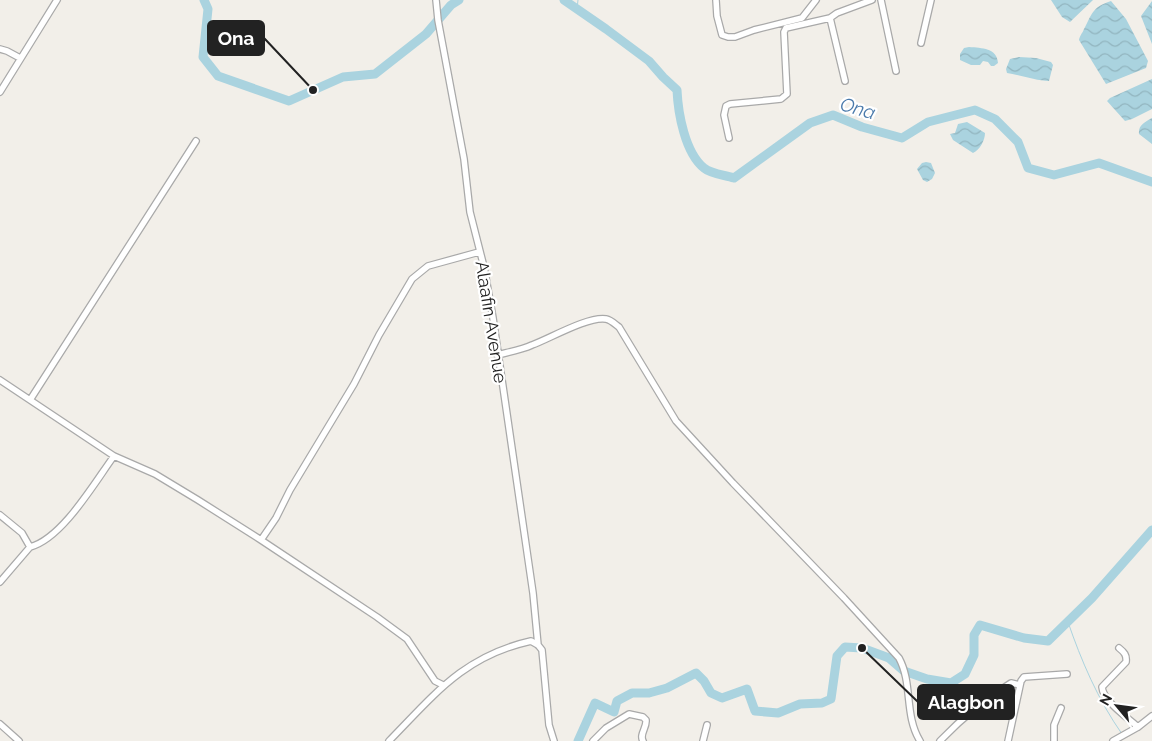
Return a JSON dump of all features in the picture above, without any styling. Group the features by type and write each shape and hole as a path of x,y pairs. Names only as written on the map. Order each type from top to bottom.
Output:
{"street":[{"path":"0,92 57,0"},
{"name":"Alaafin Avenue","path":"436,0 464,159 470,212 484,266 493,318 534,593 538,645 544,657 549,725 554,741"},
{"path":"716,0 722,35 728,37 736,37 754,30 802,18 816,0"},
{"path":"729,138 724,115 726,106 781,99 786,96 788,92 784,32 789,27 830,18 837,13 872,0"},
{"path":"881,0 896,71"},
{"path":"921,43 931,0"},
{"path":"804,14 810,23"},
{"path":"830,18 845,82"},
{"path":"0,49 20,58"},
{"path":"30,400 196,141"},
{"path":"261,540 276,518 290,490 354,384 379,335 412,279 428,266 479,252"},
{"path":"497,355 530,346 589,322 602,319 612,321 619,327 676,421 844,598 898,658 904,668 908,706 914,730 920,741"},
{"path":"0,380 114,456 154,474 261,540 407,639 436,681 443,685"},
{"path":"0,582 30,547 37,545 60,527 84,500 114,456"},
{"path":"0,515 22,532 30,547"},
{"path":"389,741 443,685 467,667 499,651 531,641 538,645"},
{"path":"1119,648 1124,652 1126,662 1102,686 1102,690 1112,704 1138,727"},
{"path":"1008,741 1021,680 1025,676 1068,674"},
{"path":"940,741 957,723 990,696 1010,683 1020,685"},
{"path":"1054,741 1054,725 1061,708"},
{"path":"594,741 606,728 630,714 643,717 646,720 647,724 642,734 643,741"},
{"path":"1113,741 1138,727 1152,716"},
{"path":"0,724 19,741"},
{"path":"704,741 707,725"}],"water":[{"path":"1051,0 1093,0 1070,22 1062,17"},
{"path":"1111,1 1126,19 1148,61 1146,68 1106,84 1079,40 1093,12"},
{"path":"1152,1 1152,44 1141,16"},
{"path":"969,47 992,52 995,54 998,63 991,66 988,62 983,61 980,65 971,65 960,60 960,54 964,48"},
{"path":"1019,57 1036,58 1051,62 1053,65 1049,81 1007,73 1006,69 1010,59"},
{"path":"1152,79 1152,109 1132,119 1125,121 1107,101 1110,98"},
{"path":"1152,118 1152,144 1139,134 1139,131 1142,124"},
{"path":"967,122 985,133 982,144 973,153 953,140 950,134 955,133 958,124"},
{"path":"922,163 931,163 935,173 932,179 927,182 923,180 917,169"}],"waterway":[{"name":"Ona","path":"204,0 208,9 203,57 218,76 289,101 343,77 375,74 426,34 451,5 459,0"},
{"name":"Ona","path":"564,0 649,61 677,90 681,121 687,143 697,161 704,168 714,173 734,178 810,123 833,115 862,127 902,138 928,122 975,110 995,119 1018,142 1028,168 1054,175 1099,163 1152,182"},
{"name":"Ona","path":"577,9 578,0"},
{"path":"578,741 595,703 614,712 617,701 632,693 649,693 667,688 696,673 704,681 711,693 722,698 747,689 755,711 778,713 800,704 822,703 831,699 837,656 845,647 862,648 889,658 904,671 927,679 951,683 965,674 974,655 974,635 980,625 1024,638 1048,641 1092,598 1152,530"},
{"path":"1068,622 1091,680 1105,708 1122,734"}],"place":[{"name":"Ona","path":"313,90"},
{"name":"Alagbon","path":"862,648"}]}
